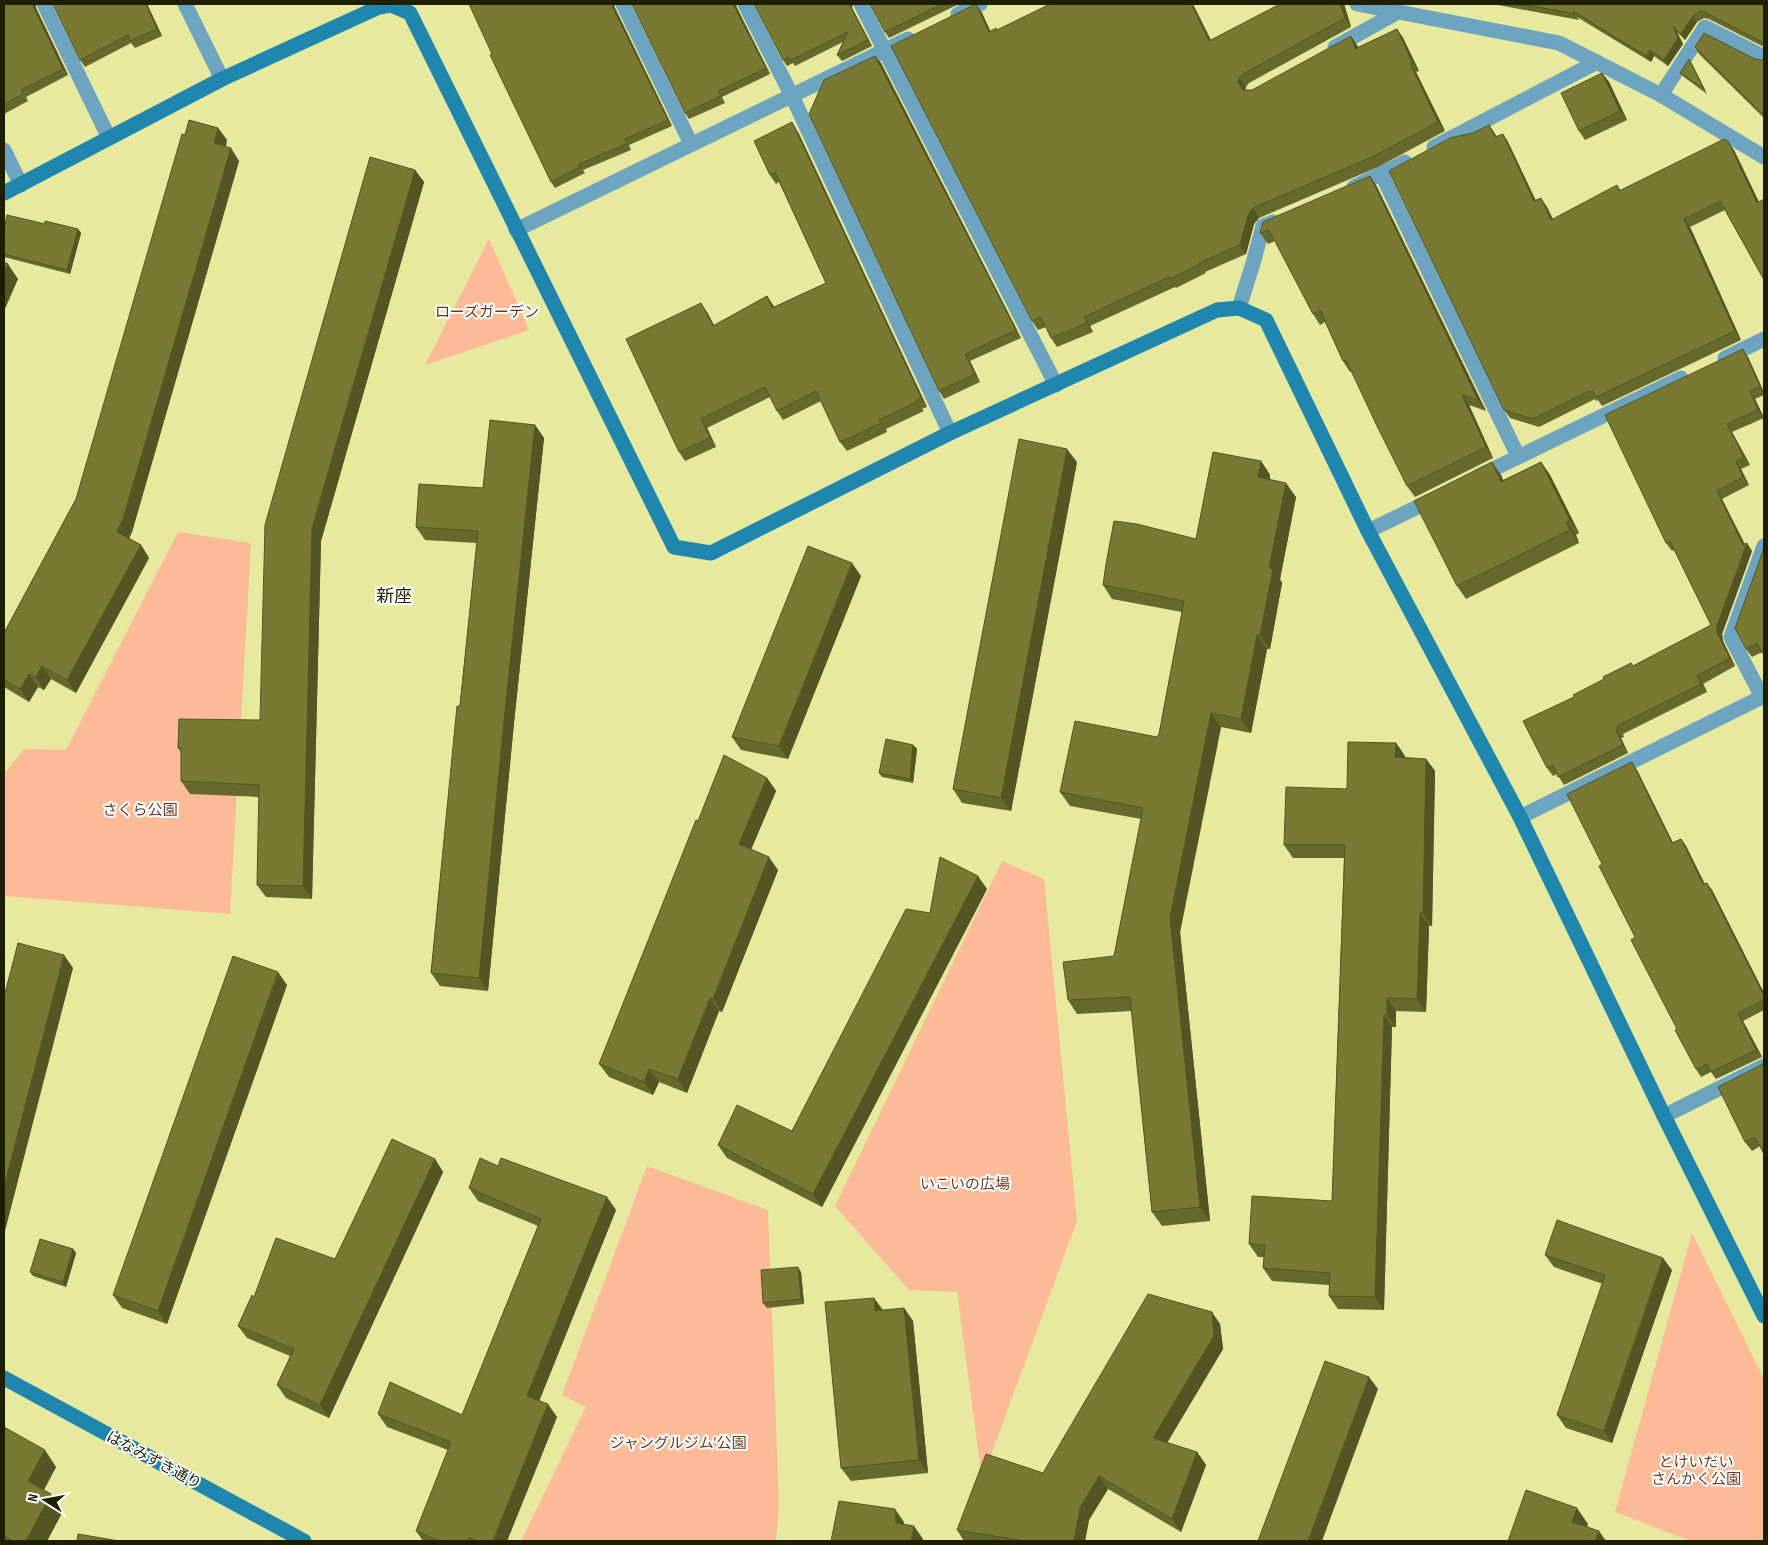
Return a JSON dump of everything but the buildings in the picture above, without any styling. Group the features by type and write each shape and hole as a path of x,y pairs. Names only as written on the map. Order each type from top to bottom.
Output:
{"street":[{"path":"44,4 109,138"},
{"path":"185,4 222,79"},
{"path":"624,4 692,144"},
{"path":"745,4 792,96 950,433"},
{"path":"861,4 1056,385"},
{"path":"945,21 980,4"},
{"path":"1357,4 1398,12"},
{"path":"4,192 21,185 222,79 379,7 391,5 410,8 516,230 674,547 711,553 950,433 1217,310 1239,308 1266,320 1368,531 1520,817 1664,1116 1764,1316"},
{"path":"1322,54 1398,12 1414,9 1558,43 1661,95 1764,157"},
{"path":"1661,95 1704,28 1764,57"},
{"path":"516,230 919,34"},
{"path":"1345,190 1382,174 1597,62"},
{"path":"4,150 21,185"},
{"path":"1382,174 1518,456"},
{"path":"1239,308 1263,226 1290,214"},
{"path":"1711,364 1764,339"},
{"path":"1466,482 1694,372"},
{"path":"1368,531 1449,491"},
{"path":"1520,817 1763,697 1731,637 1764,546"},
{"path":"1664,1116 1764,1066"},
{"name":"はなみずき通り","path":"4,1378 304,1541"}],"green space":[{"name":"ローズガーデン","path":"489,239 529,330 425,365"},
{"name":"さくら公園","path":"178,532 251,543 230,914 4,896 4,774 24,749 66,750"},
{"name":"いこいの広場","path":"1002,861 1044,879 1077,1221 982,1480 957,1292 909,1290 835,1206"},
{"name":"ジャングルジム’公園","path":"647,1166 768,1210 779,1506 776,1541 521,1541 586,1407 562,1395"},
{"name":"とけいだい さんかく公園","path":"1692,1233 1764,1379 1764,1541 1691,1541 1615,1512"}],"district":[{"name":"新座","path":"394,596"}]}
